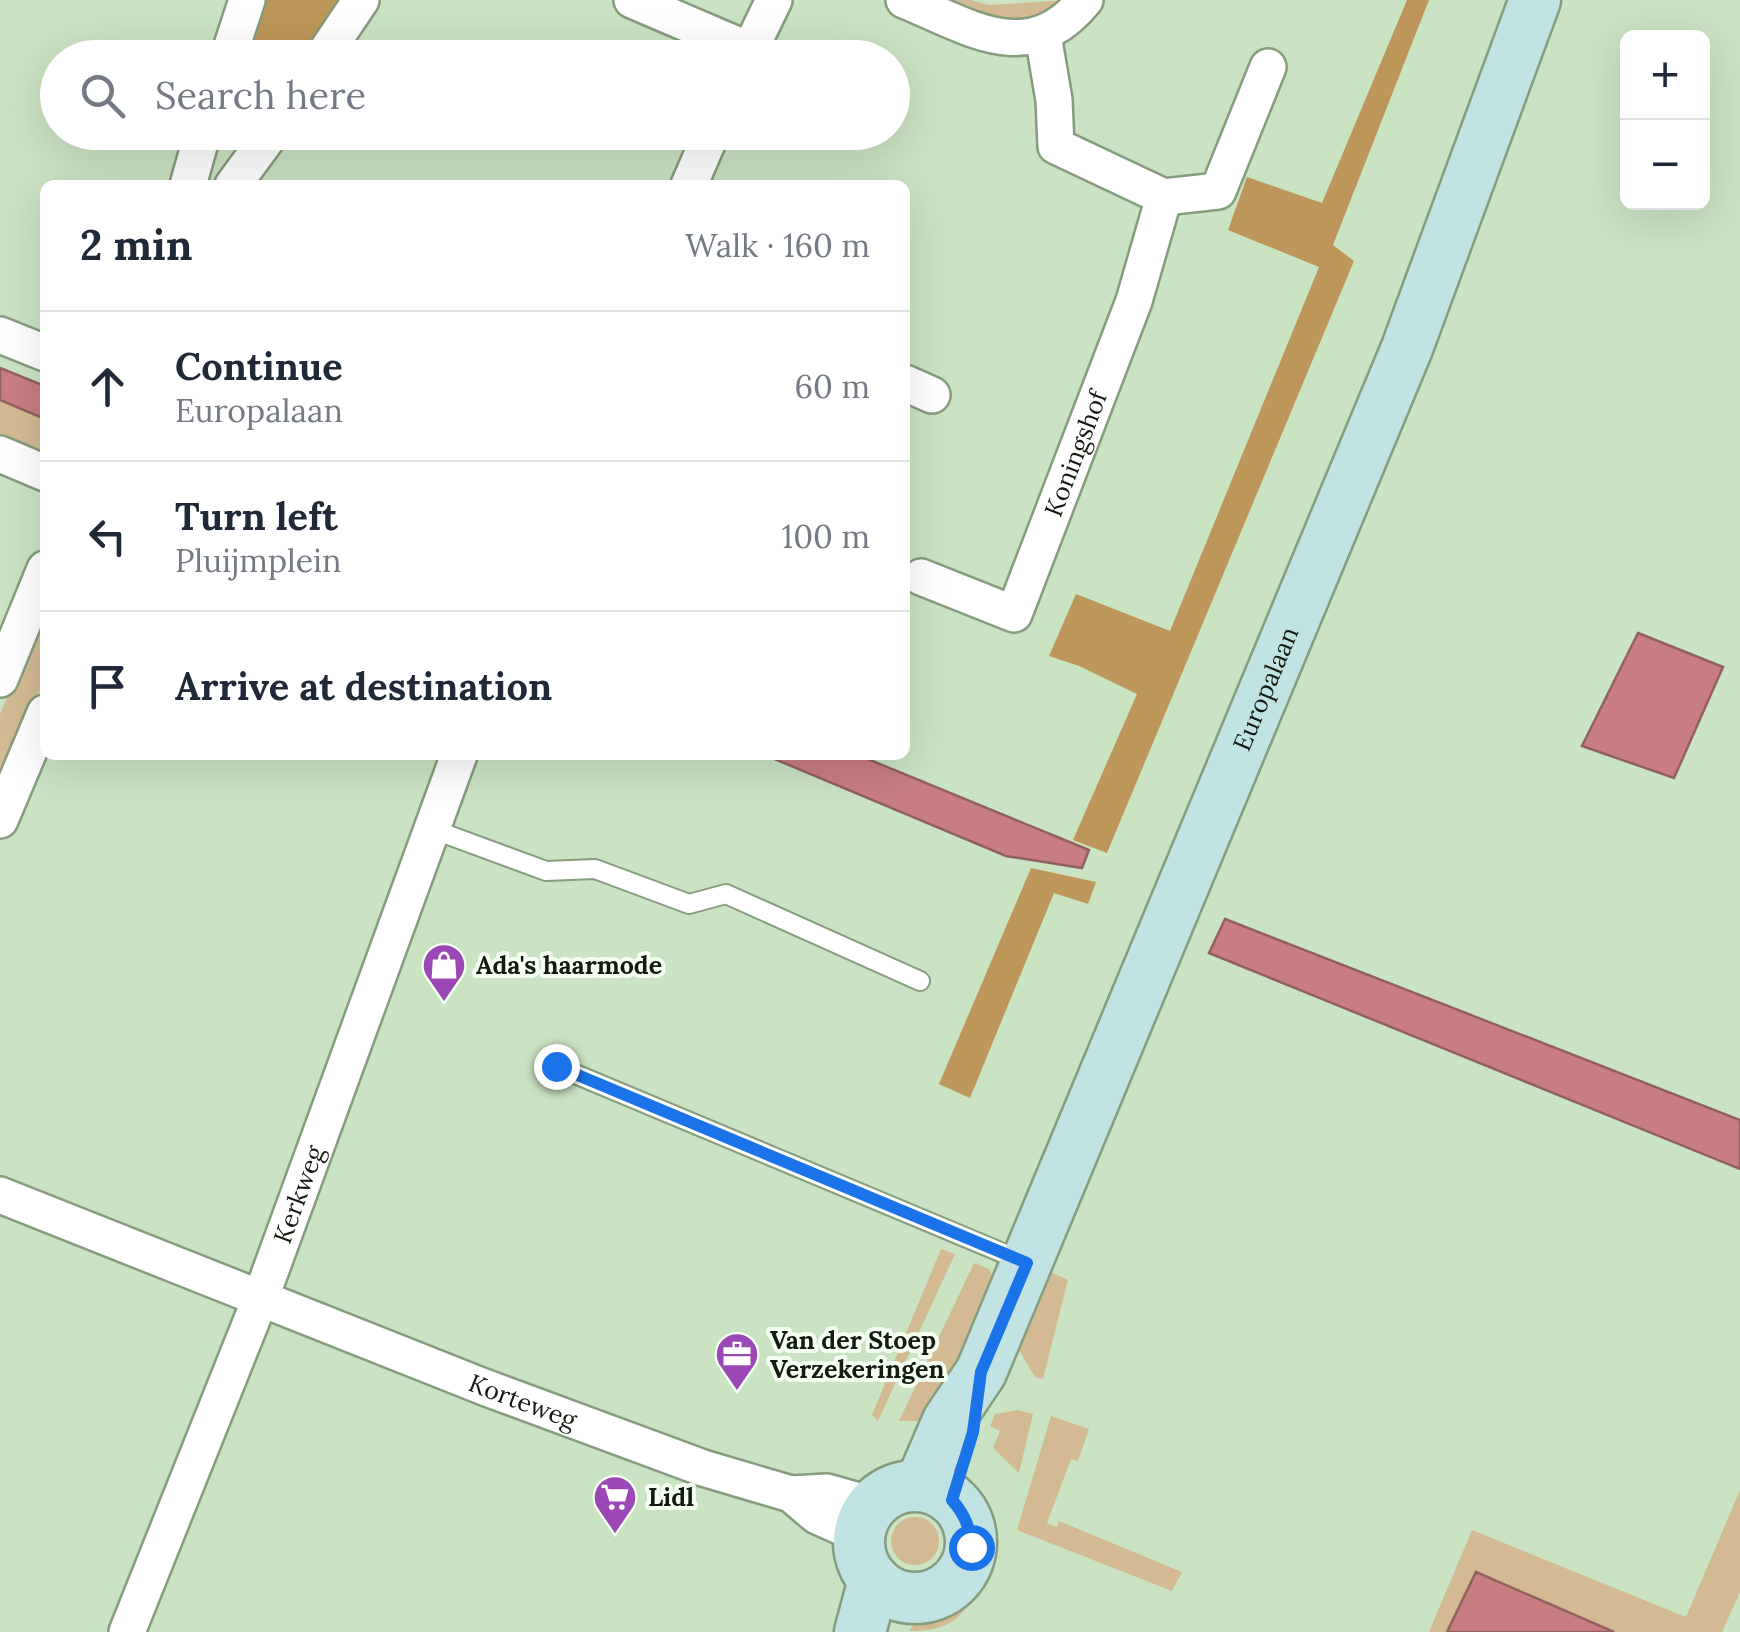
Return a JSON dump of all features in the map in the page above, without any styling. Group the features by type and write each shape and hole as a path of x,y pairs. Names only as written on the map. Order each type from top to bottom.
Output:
{"main road":[{"name":"Europalaan","path":"936,1493 973,1432 981,1372 1406,348 1536,0"},
{"path":"860,1632 882,1570 886,1494 902,1487 936,1493 964,1514 970,1530 967,1564 958,1579 944,1590 928,1597 882,1570"}],"street":[{"path":"234,40 247,0"},
{"path":"334,40 360,0"},
{"path":"632,0 717,40"},
{"path":"754,40 774,0"},
{"path":"904,0 997,38 1024,40 1070,19 1084,0"},
{"path":"1043,34 1054,100 1056,146 1164,197 1218,191 1268,67"},
{"path":"190,180 199,150"},
{"path":"237,180 259,150"},
{"path":"691,180 704,150"},
{"name":"Koningshof","path":"921,577 1014,614 1134,301 1164,197"},
{"path":"0,335 40,351"},
{"path":"0,454 40,471"},
{"path":"0,679 40,591"},
{"path":"0,820 40,725"},
{"name":"Kerkweg","path":"127,1632 261,1297 458,760"},
{"name":"Korteweg","path":"0,1195 484,1388 703,1468 791,1494 826,1492 882,1570"}],"lane":[{"path":"432,829 546,871 595,869 688,904 726,894 920,981"},
{"path":"556,1066 1027,1263"}],"shaded area":[{"path":"263,0 350,0 323,40 250,40"},
{"path":"931,0 970,0 990,5 1068,0 1061,8 1015,27"},
{"path":"1407,0 1429,0 1333,245 1354,261 1107,853 1073,840 1137,694 1049,656 1076,594 1170,631 1319,267 1228,230 1247,177 1322,203"},
{"path":"0,368 40,384 40,417 0,400"},
{"path":"0,400 40,417 40,458 0,444"},
{"path":"40,630 40,690 0,788 0,714 34,634"},
{"path":"1638,633 1723,667 1674,778 1582,746"},
{"path":"777,760 870,760 1089,850 1082,868 1006,856"},
{"path":"1031,868 1096,882 1088,904 1054,893 970,1098 939,1084"},
{"path":"1225,919 1740,1120 1740,1169 1209,953"},
{"path":"941,1249 955,1254 878,1421 872,1415"},
{"path":"974,1263 989,1269 997,1285 926,1421 899,1421"},
{"path":"1046,1270 1068,1280 1043,1379 1035,1377 1015,1343"},
{"path":"1018,1410 1033,1414 1019,1473 993,1448 1000,1431 990,1426 995,1414"},
{"path":"1051,1416 1089,1429 1078,1461 1071,1459 1047,1523 1057,1527 1059,1521 1182,1572 1172,1591 1017,1530"},
{"path":"1740,1490 1740,1592 1722,1632 1614,1632 1476,1573 1447,1632 1429,1632 1472,1530 1686,1617"},
{"path":"915,1517 932,1524 939,1541 932,1558 915,1565 898,1558 891,1541 898,1524"},
{"path":"982,1547 990,1551 966,1609 945,1625 909,1631 970,1578"},
{"path":"1476,1572 1614,1632 1447,1632"}],"place":[{"name":"Ada's haarmode","path":"444,1003"},
{"name":"Van der Stoep Verzekeringen","path":"737,1392"},
{"name":"Lidl","path":"615,1535"}],"route":[{"path":"556,1066 1027,1263 981,1372 973,1432 952,1500 964,1514 971,1547"}]}
